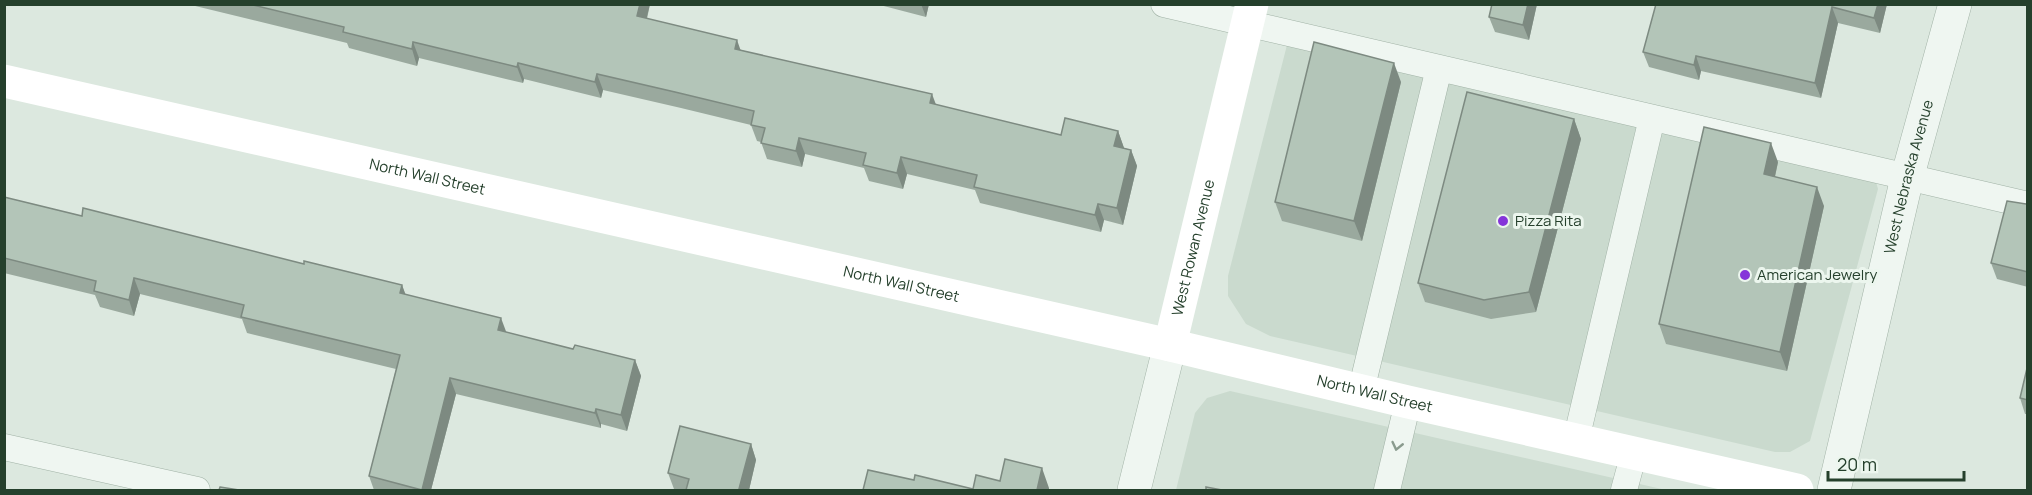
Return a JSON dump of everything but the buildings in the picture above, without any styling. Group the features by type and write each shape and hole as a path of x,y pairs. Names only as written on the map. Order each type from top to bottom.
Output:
{"street":[{"name":"West Nebraska Avenue","path":"1834,490 1907,178 1954,4"},
{"name":"West Rowan Avenue","path":"1134,490 1250,14"},
{"name":"North Wall Street","path":"4,81 1170,345 1360,391 1797,490"}],"lane":[{"path":"1164,4 1250,14 1439,68 2028,205"},
{"path":"1360,391 1439,68"},
{"path":"1576,440 1652,118"},
{"path":"1387,490 1408,402"},
{"path":"4,447 197,490"},
{"path":"1624,490 1634,453"}],"shaded area":[{"path":"1287,45 1876,182 1878,189 1810,441 1790,452 1775,452 1270,336 1246,324 1228,296 1228,276"},
{"path":"1230,391 1666,490 1176,490 1195,413 1207,398"}],"place":[{"name":"Pizza Rita","path":"1503,221"},
{"name":"American Jewelry","path":"1745,275"}]}
